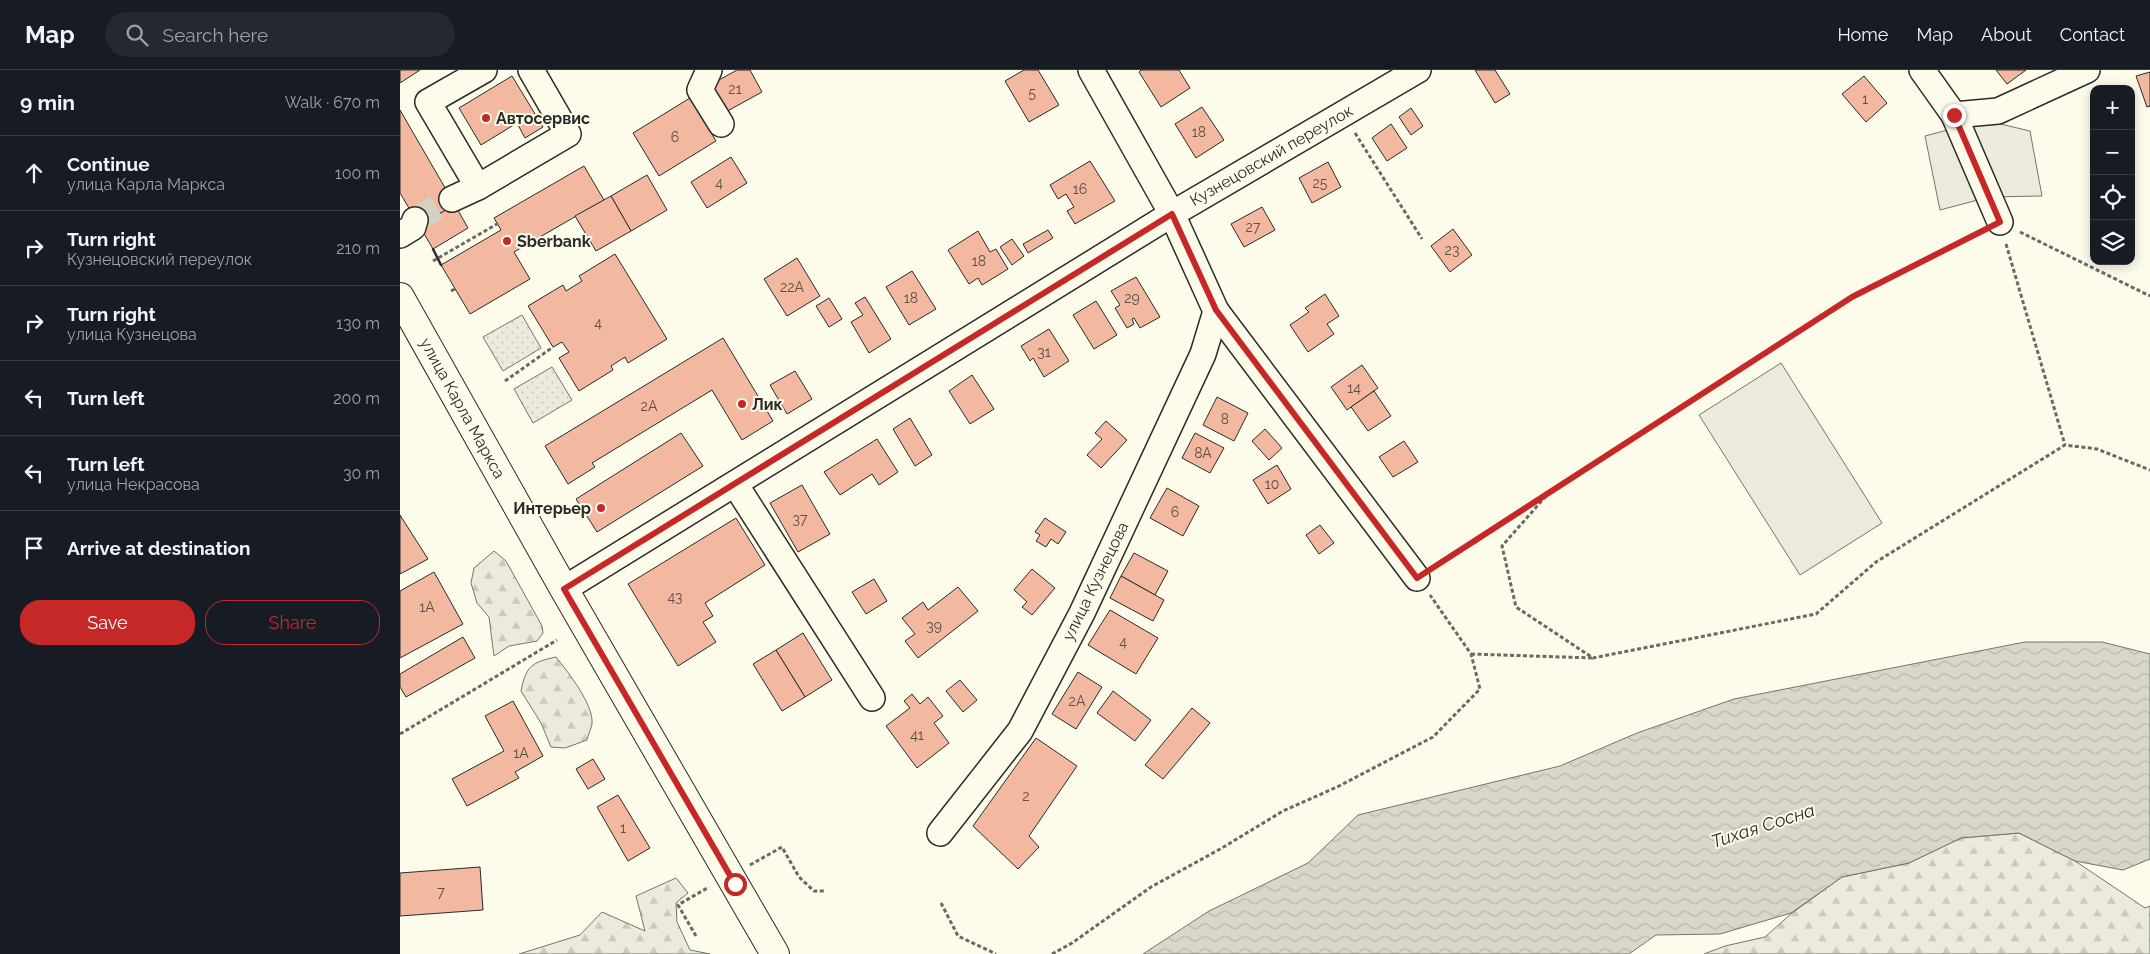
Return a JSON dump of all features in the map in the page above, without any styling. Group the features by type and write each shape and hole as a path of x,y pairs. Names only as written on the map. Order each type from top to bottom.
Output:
{"main road":[{"name":"улица Карла Маркса","path":"400,297 564,589 775,954"}],"street":[{"path":"478,187 428,102 484,70"},
{"path":"452,199 478,187 568,134 531,70"},
{"path":"709,70 700,90 721,124"},
{"path":"1091,70 1172,214 1216,310 1417,578"},
{"name":"Кузнецовский переулок","path":"564,589 1172,214 1418,70"},
{"path":"1922,70 1954,115 2000,222"},
{"path":"1954,115 1998,111 2087,70"},
{"name":"улица Кузнецова","path":"940,833 1020,731 1082,613 1203,354 1216,310"},
{"path":"735,484 872,698"}],"path":[{"path":"1343,114 1422,239"},
{"path":"2000,222 2150,296"},
{"path":"2000,222 2065,445"},
{"path":"1052,954 1072,943 1151,887 1222,848 1282,810 1337,787 1433,737 1480,688 1471,654 1417,578 1852,297 2000,222"},
{"path":"433,261 498,224"},
{"path":"504,381 553,347"},
{"path":"1471,654 1593,658 1816,614 1876,562 2065,445 2097,449 2150,470"},
{"path":"1548,493 1502,546 1516,607 1593,658"},
{"path":"400,734 557,640"},
{"path":"696,936 678,905 732,879 782,846 799,877 814,891 826,891"},
{"path":"941,902 958,936 996,954"}],"green space":[{"path":"522,315 541,348 503,371 483,337"},
{"path":"1781,363 1882,523 1800,575 1699,415"},
{"path":"552,367 572,400 533,423 514,389"},
{"path":"494,551 506,561 542,626 543,633 537,641 509,646 494,656 489,617 477,603 471,583 474,568"},
{"path":"556,657 585,698 592,716 592,724 587,740 565,748 551,747 541,723 521,691 525,676 531,666"},
{"path":"2019,833 2075,861 2145,908 2150,906 2150,954 1704,954 1725,946 1765,937 1792,913 1842,877 1909,863 1961,838"},
{"path":"676,878 688,893 676,903 677,922 690,950 710,954 519,954 580,935 602,912 645,931 636,896"}],"shaded area":[{"path":"1996,123 2030,131 2042,196 1989,197 1940,210 1925,136 1959,127"}],"water":[{"name":"Тихая Сосна","path":"2025,642 2102,642 2150,654 2150,859 2123,870 2075,861 2019,833 1961,838 1909,863 1842,877 1791,913 1720,934 1656,935 1629,954 1143,954 1209,911 1308,863 1358,815 1560,766 1637,733 1734,699"}],"building":[{"path":"400,70 420,70 400,83"},
{"path":"737,70 750,70 762,92 722,114 708,86"},
{"path":"1024,70 1038,70 1059,105 1029,122 1005,81"},
{"path":"1141,70 1179,70 1190,88 1161,107 1139,72"},
{"path":"1475,70 1495,70 1510,94 1495,103"},
{"path":"1996,70 2026,70 2007,84"},
{"path":"2150,72 2150,106 2147,107 2136,76"},
{"path":"512,76 543,127 525,138 517,123 481,145 459,108"},
{"path":"1864,76 1887,103 1866,122 1842,94"},
{"path":"690,98 716,141 659,176 633,133"},
{"path":"1202,107 1224,140 1196,158 1175,124"},
{"path":"1411,108 1423,126 1411,135 1399,117"},
{"path":"400,110 455,205 419,225 400,193"},
{"path":"1391,124 1407,148 1387,161 1372,138"},
{"path":"731,157 747,183 707,208 691,182"},
{"path":"1090,161 1115,201 1075,224 1067,211 1074,207 1066,194 1058,199 1050,185"},
{"path":"1328,162 1341,187 1312,203 1299,178"},
{"name":"Sberbank","path":"584,166 604,200 514,252 530,279 470,314 441,265 501,230 494,218"},
{"path":"647,175 667,210 631,231 611,196"},
{"path":"611,196 631,231 596,251 575,216"},
{"path":"455,205 468,228 433,249 419,225"},
{"path":"1262,207 1275,230 1244,247 1231,224"},
{"path":"1453,229 1472,255 1450,272 1431,246"},
{"path":"1048,230 1053,238 1028,253 1023,244"},
{"path":"978,231 990,252 996,249 1008,269 982,285 978,278 969,284 948,250"},
{"path":"1012,239 1024,256 1012,265 1000,247"},
{"path":"615,254 667,339 628,363 625,357 611,366 613,370 579,391 559,358 569,352 562,342 553,347 528,306 563,285 566,291 582,281 579,276"},
{"path":"797,258 820,296 787,316 764,279"},
{"path":"912,271 936,309 909,325 886,287"},
{"path":"1136,277 1160,317 1140,328 1134,318 1132,319 1134,324 1127,328 1115,308 1120,305 1111,291"},
{"path":"1325,294 1339,316 1327,324 1334,334 1308,352 1290,325 1309,312 1305,308"},
{"path":"865,297 891,339 869,353 851,322 863,315 855,303"},
{"path":"829,298 842,319 829,327 816,306"},
{"path":"1096,301 1117,335 1094,349 1073,315"},
{"path":"1049,329 1069,361 1044,377 1033,358 1030,361 1021,346"},
{"path":"723,338 773,421 742,440 712,390 592,463 595,467 568,484 545,446"},
{"path":"1362,365 1378,388 1347,410 1331,387"},
{"path":"795,371 812,399 787,414 770,385"},
{"path":"972,375 994,409 970,424 949,391"},
{"path":"1374,391 1391,416 1368,431 1351,407"},
{"path":"1217,397 1248,413 1234,441 1203,425"},
{"path":"910,418 932,455 915,466 893,429"},
{"path":"1106,421 1127,440 1101,468 1087,455 1102,439 1095,433"},
{"path":"1265,429 1282,448 1269,460 1252,441"},
{"path":"681,433 703,466 597,532 576,499"},
{"path":"1195,433 1224,448 1210,473 1182,458"},
{"path":"877,439 898,472 879,485 872,474 840,495 824,472"},
{"path":"1404,441 1418,462 1393,477 1379,457"},
{"path":"1277,465 1291,489 1268,504 1253,480"},
{"path":"802,485 830,534 798,552 770,503"},
{"path":"1167,488 1199,506 1183,536 1150,518"},
{"path":"400,515 428,559 400,574"},
{"path":"736,518 765,565 705,603 713,616 703,622 716,642 678,666 628,584"},
{"path":"1045,518 1066,532 1058,544 1051,539 1046,547 1036,541 1040,535 1035,532"},
{"path":"1320,525 1334,543 1319,554 1306,535"},
{"path":"1134,553 1168,571 1155,595 1121,576"},
{"path":"1032,569 1055,588 1032,615 1022,607 1027,602 1014,590"},
{"path":"434,572 463,624 400,658 400,591"},
{"path":"1121,576 1164,600 1153,621 1110,598"},
{"path":"874,579 887,601 866,614 852,592"},
{"path":"958,587 978,611 918,658 905,641 915,634 902,618 923,602 928,610"},
{"path":"1110,610 1158,638 1136,674 1088,645"},
{"path":"803,633 832,680 805,697 776,650"},
{"path":"463,637 475,658 406,697 400,687 400,674"},
{"path":"776,650 805,697 782,711 753,664"},
{"path":"1078,672 1102,687 1076,729 1052,714"},
{"path":"960,680 977,700 963,712 946,691"},
{"path":"1113,691 1151,720 1135,741 1097,713"},
{"path":"912,694 920,704 928,697 943,716 934,723 949,743 917,768 886,726 910,708 904,701"},
{"path":"513,701 543,756 515,772 519,778 467,806 452,779 504,751 485,716"},
{"path":"1192,708 1210,723 1163,779 1145,765"},
{"path":"1036,738 1077,766 1029,836 1039,847 1018,869 973,826"},
{"path":"593,759 605,779 588,789 576,769"},
{"path":"618,795 650,848 628,861 597,807"},
{"path":"480,867 483,910 400,916 400,873"}],"tunnel":[{"path":"415,220 452,199"}],"wall":[{"path":"433,249 441,265"}],"place":[{"name":"Автосервис","path":"486,118"},
{"name":"Sberbank","path":"507,241"},
{"name":"Лик","path":"742,404"},
{"name":"Интерьер","path":"601,508"}],"route":[{"path":"735,884 564,589 1172,214 1216,310 1417,578 1852,297 2000,222 1954,115"}]}
